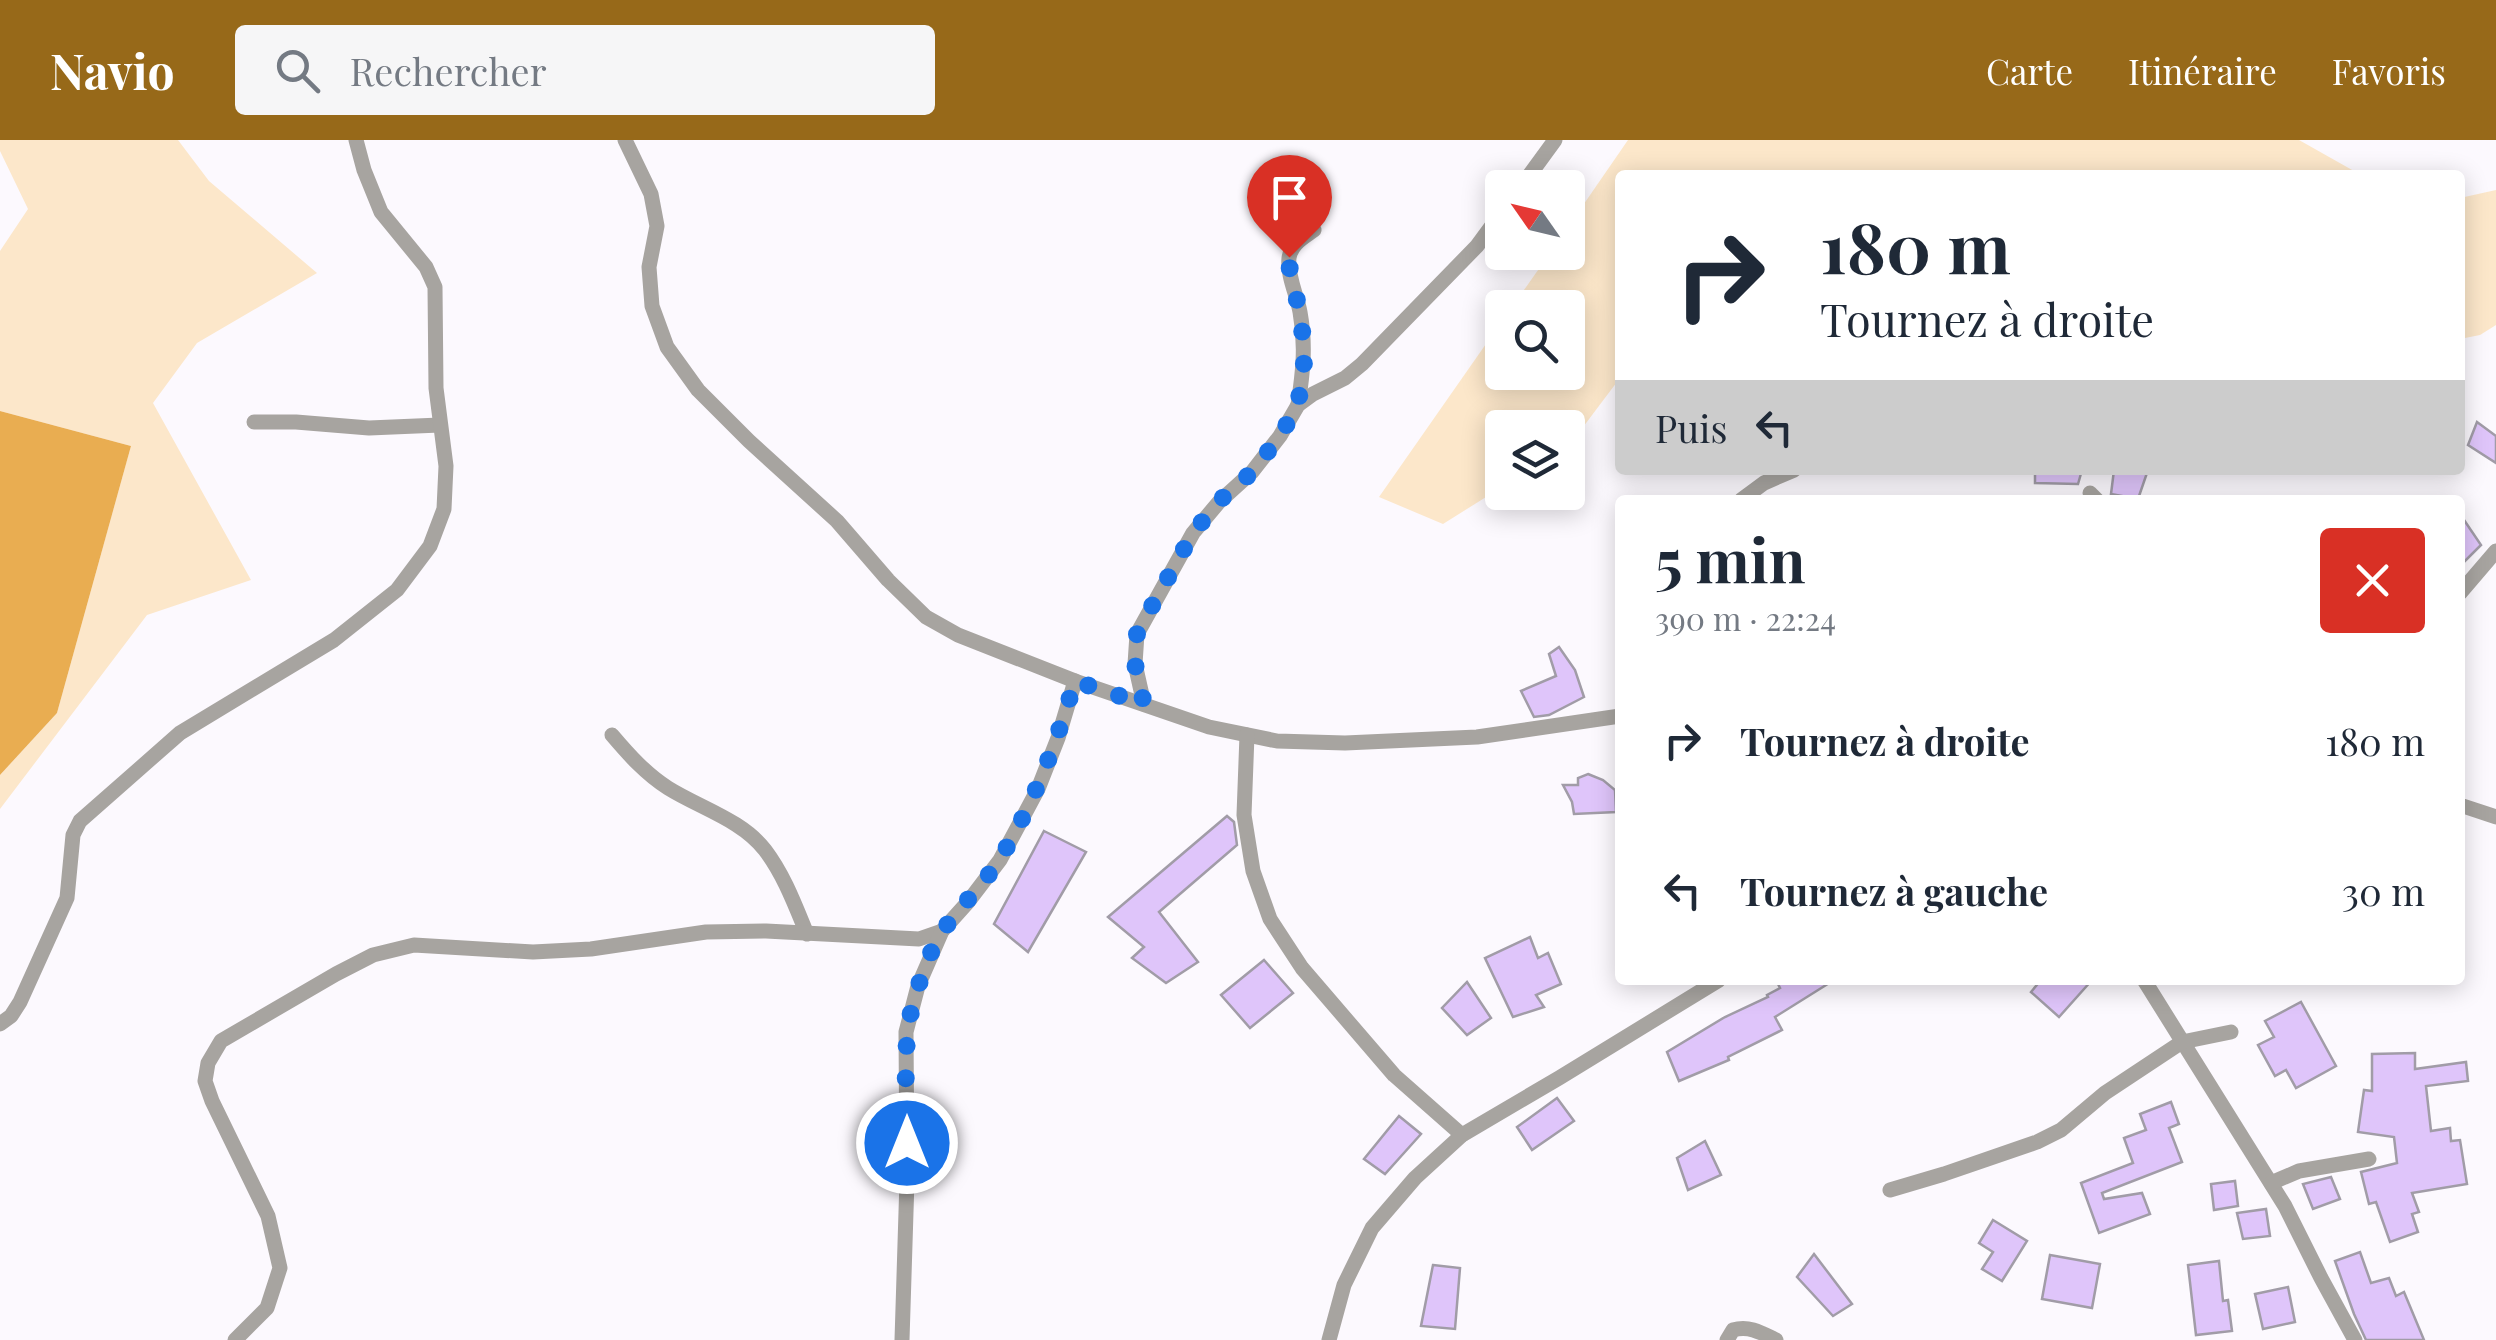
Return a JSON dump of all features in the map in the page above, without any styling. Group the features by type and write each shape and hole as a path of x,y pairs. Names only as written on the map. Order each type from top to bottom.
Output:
{"street":[{"path":"0,1024 20,1002 67,898 72,835 80,821 180,733 334,640 397,590 430,546 444,509 446,466 436,388 435,286 426,267 381,212 356,140"},
{"path":"625,140 651,194 657,226 650,266 652,306 667,346 698,390 837,521 888,580 926,616 958,635 1209,727 1277,742 1478,738 1615,717"},
{"path":"1533,170 1554,140"},
{"path":"1144,704 1135,664 1137,634 1144,620 1193,533 1218,502 1252,472 1298,405 1305,356 1289,257 1295,243 1314,230"},
{"path":"1298,405 1362,364 1485,235"},
{"path":"254,422 395,428 440,425"},
{"path":"1748,495 1782,475"},
{"path":"2465,587 2496,551"},
{"path":"902,1340 906,1032 918,986 942,931 1000,860 1030,803 1058,738 1075,681"},
{"path":"612,736 637,764 665,786 739,826 764,848 785,882 807,934"},
{"path":"1246,736 1244,815 1253,871 1270,919 1302,968 1394,1075 1462,1135"},
{"path":"2465,807 2496,817"},
{"path":"235,1340 267,1308 280,1268 268,1216 212,1101 205,1080 208,1063 221,1041 336,974 373,956 414,945 533,952 591,950 706,932 919,939 942,931"},
{"path":"1329,1340 1344,1285 1372,1228 1415,1178 1462,1135 1712,985"},
{"path":"2149,985 2286,1206 2355,1340"},
{"path":"1890,1190 2037,1142 2061,1130 2106,1093 2182,1042 2231,1032"},
{"path":"2271,1183 2300,1171 2369,1159"},
{"path":"1727,1340 1741,1327 1776,1340"}],"shaded area":[{"path":"0,140 178,140 209,181 317,273 197,343 153,403 251,580 147,615 0,809 0,775 57,713 131,446 0,411 0,251 28,209 0,151"},
{"path":"1628,140 2299,140 2352,170 1615,170 1615,385 1585,424 1585,410 1485,410 1485,498 1443,524 1379,497 1485,345 1485,390 1585,390 1585,290 1524,290 1538,270 1585,270 1585,202"},
{"path":"2496,190 2496,325 2480,335 2465,338 2465,197"},
{"path":"0,411 131,446 57,713 0,775"}],"building":[{"path":"2477,422 2496,436 2496,463 2468,445"},
{"path":"2035,475 2081,475 2078,484 2035,483"},
{"path":"2113,475 2146,475 2139,495 2111,494"},
{"path":"2465,521 2481,545 2465,561"},
{"path":"1559,647 1575,670 1584,697 1549,715 1534,717 1521,691 1556,676 1549,654"},
{"path":"1588,774 1615,790 1615,812 1574,814 1563,785 1578,785 1578,778"},
{"path":"1227,816 1234,822 1237,845 1159,912 1198,962 1166,983 1132,958 1144,947 1108,917"},
{"path":"1044,831 1086,852 1028,952 994,924"},
{"path":"1530,937 1538,958 1548,953 1561,984 1536,995 1544,1007 1513,1017 1485,958"},
{"path":"1264,960 1293,993 1250,1028 1221,995"},
{"path":"1467,982 1491,1018 1467,1035 1442,1008"},
{"path":"1778,985 1826,985 1775,1017 1782,1030 1728,1057 1729,1060 1679,1081 1667,1052 1780,988"},
{"path":"2037,985 2088,985 2059,1017 2031,992"},
{"path":"2301,1002 2336,1066 2296,1088 2286,1070 2275,1076 2258,1045 2274,1037 2265,1021"},
{"path":"2415,1053 2415,1069 2466,1062 2468,1081 2426,1086 2431,1131 2450,1128 2451,1141 2460,1140 2467,1184 2412,1193 2419,1212 2412,1214 2418,1232 2390,1242 2376,1202 2369,1204 2361,1172 2397,1163 2394,1137 2358,1132 2364,1090 2372,1091 2372,1054"},
{"path":"1557,1098 1574,1121 1532,1150 1517,1127"},
{"path":"2171,1102 2179,1124 2169,1128 2182,1162 2102,1193 2104,1199 2142,1193 2150,1214 2099,1233 2081,1183 2133,1163 2124,1138 2146,1130 2140,1114"},
{"path":"1399,1116 1421,1134 1385,1174 1364,1159"},
{"path":"1705,1141 1721,1175 1688,1190 1677,1158"},
{"path":"2331,1177 2340,1199 2313,1209 2303,1184"},
{"path":"2235,1181 2238,1206 2214,1210 2211,1184"},
{"path":"2266,1209 2270,1236 2243,1239 2237,1213"},
{"path":"1993,1220 2027,1241 2002,1281 1982,1269 1993,1252 1979,1243"},
{"path":"2360,1252 2371,1283 2389,1278 2396,1296 2404,1292 2424,1340 2366,1340 2335,1261"},
{"path":"1814,1254 1852,1304 1833,1316 1797,1277"},
{"path":"2050,1255 2100,1264 2092,1308 2042,1299"},
{"path":"2219,1261 2223,1301 2228,1300 2232,1331 2196,1335 2188,1265"},
{"path":"1433,1265 1460,1268 1455,1329 1421,1326"},
{"path":"2288,1287 2295,1322 2263,1329 2255,1294"}],"route":[{"path":"907,1143 906,1032 918,986 942,931 1000,860 1038,789 1075,681 1144,704 1135,664 1137,634 1193,533 1218,502 1252,472 1298,405 1305,356 1289,257"}]}
